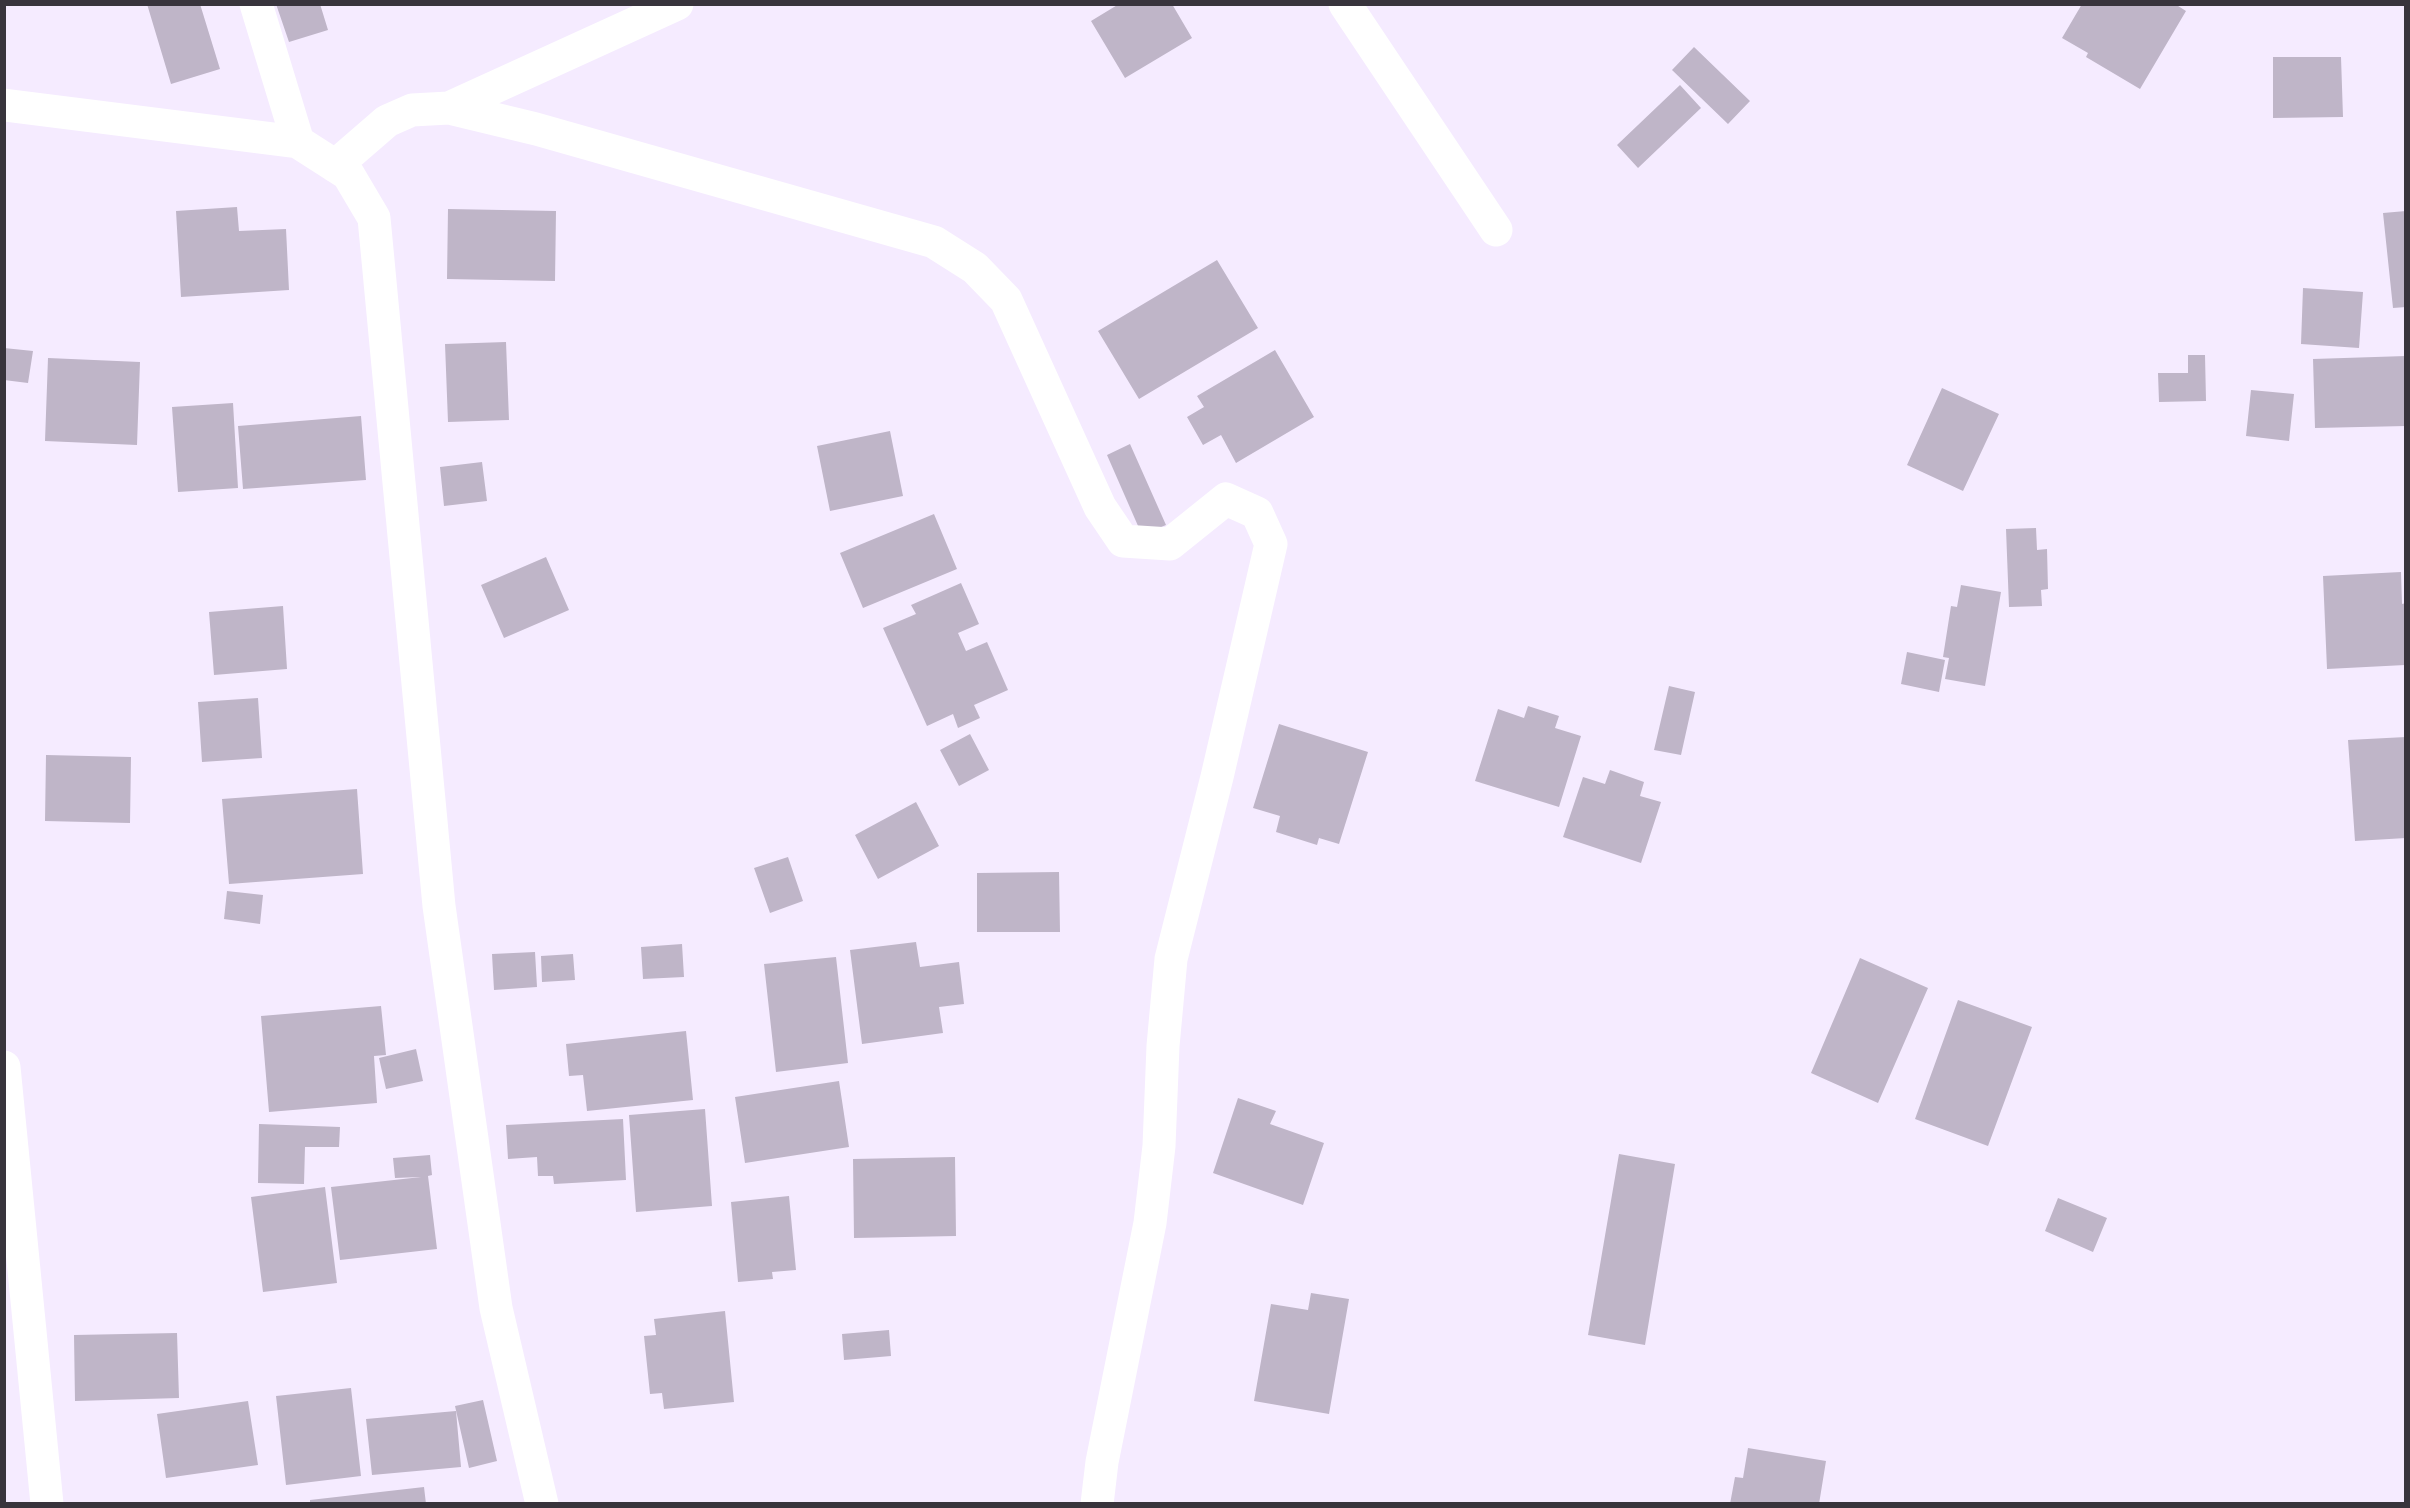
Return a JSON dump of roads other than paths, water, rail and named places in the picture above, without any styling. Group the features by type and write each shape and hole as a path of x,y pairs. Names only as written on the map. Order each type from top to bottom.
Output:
{"street":[{"path":"256,4 298,142"},
{"path":"449,108 677,4"},
{"path":"1345,4 1496,230"},
{"path":"4,105 298,142 348,174 374,218 439,906 496,1308 542,1503"},
{"path":"335,166 387,121 412,110 449,108 536,129 934,242 975,268 1006,300 1100,507 1123,541 1170,544 1226,499 1257,513 1271,544 1217,777 1171,959 1163,1046 1159,1146 1150,1223 1102,1462 1097,1503"},
{"path":"4,1067 47,1503"}]}
